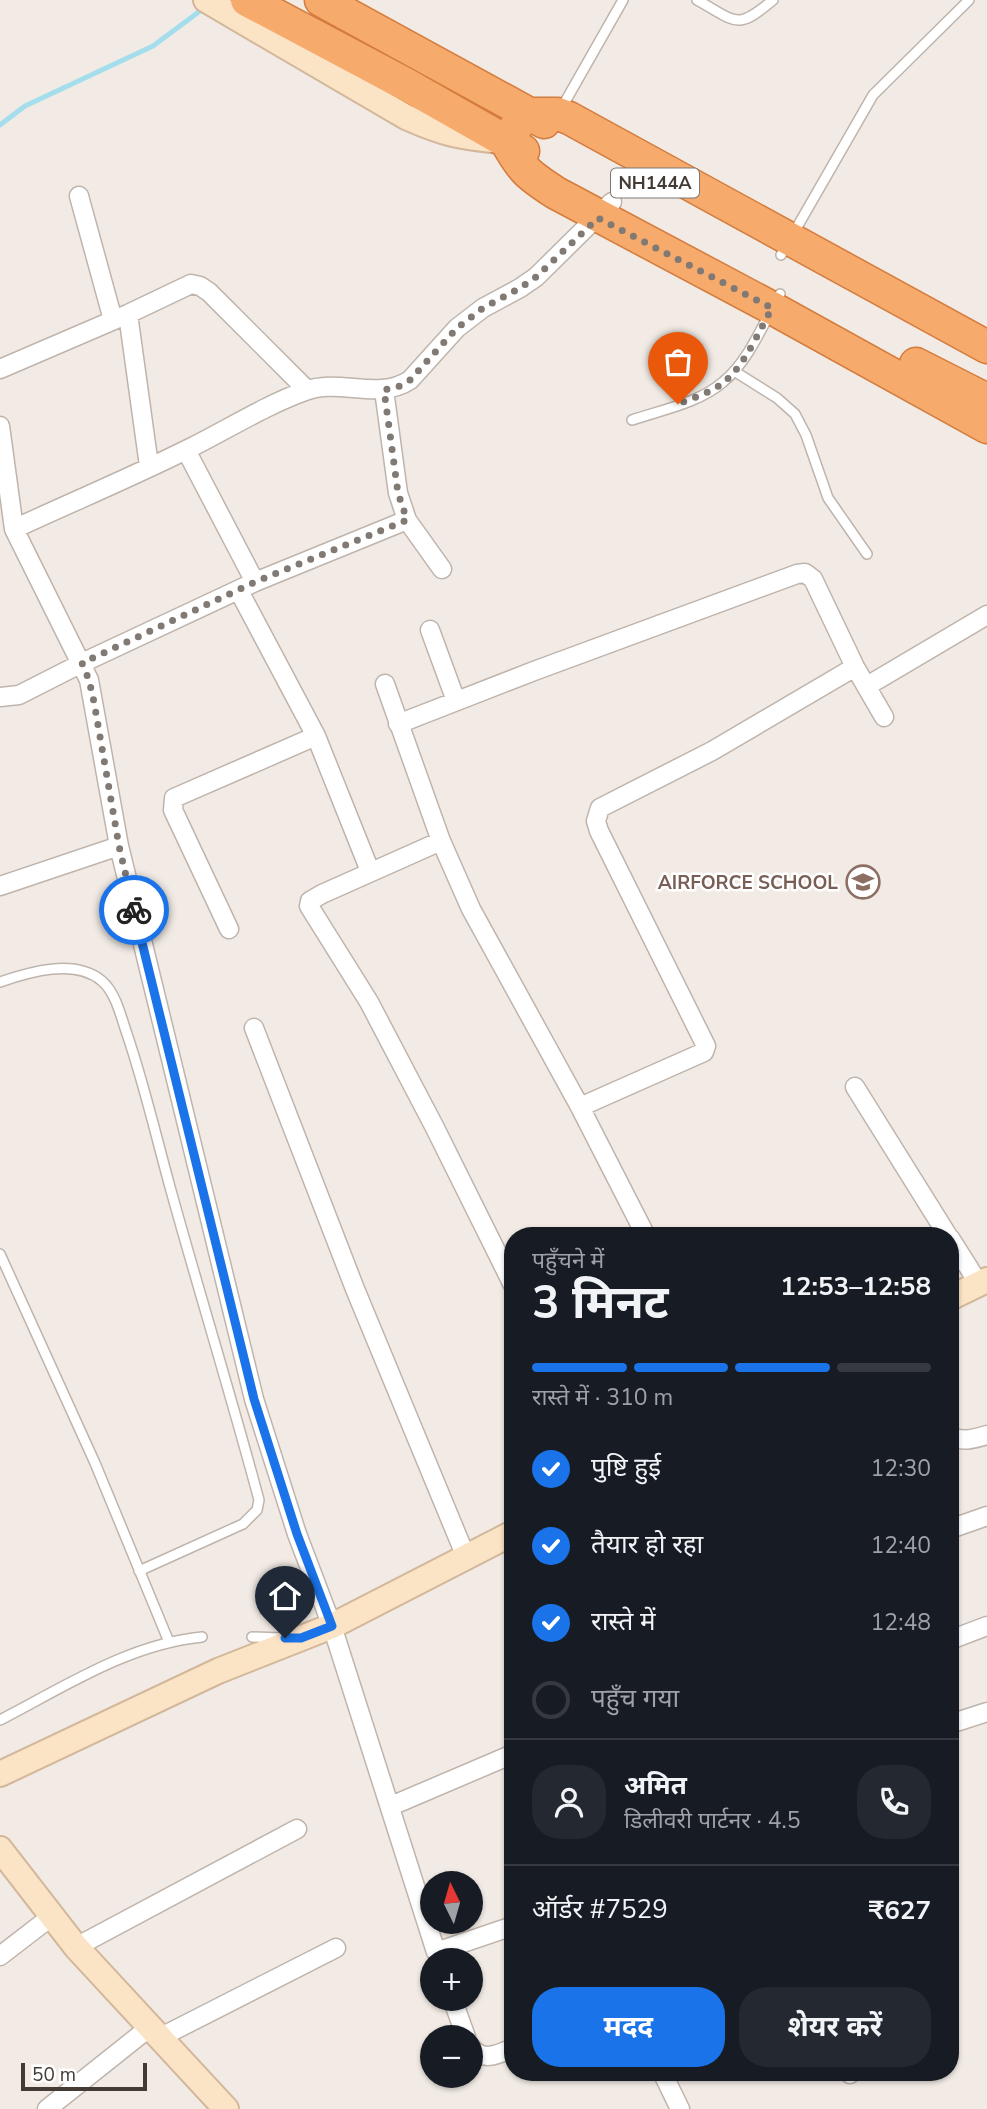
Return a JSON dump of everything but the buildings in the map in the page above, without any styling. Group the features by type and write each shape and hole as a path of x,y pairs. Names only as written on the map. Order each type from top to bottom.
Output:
{"highway":[{"name":"NH144A","path":"321,0 785,247 987,369"},
{"name":"NH144A","path":"226,3 407,85 506,141 605,210 776,301 987,400"},
{"path":"506,141 545,118"},
{"path":"785,247 987,347"},
{"path":"776,301 987,427"}],"street":[{"path":"348,0 478,68 545,118"},
{"path":"79,196 121,317 149,466"},
{"path":"14,528 186,450 307,390 335,386 384,390 400,386 410,380 457,328 483,308 536,277 605,210"},
{"path":"0,369 191,284 209,292 307,390"},
{"path":"384,390 398,493 407,520 443,569"},
{"path":"0,426 14,528 89,680 119,846 254,1399 297,1534 332,1626 435,1948"},
{"path":"186,450 316,736 370,871"},
{"path":"0,697 19,695 247,587 407,520"},
{"path":"398,724 805,573 813,579 855,667 884,717"},
{"path":"867,686 987,615"},
{"path":"430,630 456,701"},
{"path":"580,1107 704,1052 706,1046 600,831 596,821 600,808 712,751 855,667"},
{"path":"385,684 440,841 471,909 580,1107 641,1227"},
{"path":"229,929 173,810 174,798 316,736"},
{"path":"440,841 370,871 310,901 309,906 369,1002 504,1268"},
{"path":"0,886 119,846"},
{"path":"254,1028 355,1289 466,1558"},
{"path":"855,1087 943,1227"},
{"path":"959,1250 983,1282 959,1294"},
{"path":"959,1440 987,1435"},
{"path":"959,1526 987,1516"},
{"path":"0,1774 218,1671 332,1626 504,1539"},
{"path":"959,1637 987,1626"},
{"path":"959,1721 987,1712"},
{"path":"391,1806 504,1759"},
{"path":"76,1947 297,1829"},
{"path":"0,1849 76,1947 226,2109"},
{"path":"0,1956 52,1916"},
{"path":"457,1948 504,1930"},
{"path":"47,2109 156,2032 336,1948"},
{"path":"483,2056 504,2051"},
{"path":"666,2081 680,2109"}],"lane":[{"path":"545,118 623,0"},
{"path":"697,0 728,17 745,21 754,17 773,0"},
{"path":"785,247 873,95 969,0"},
{"path":"632,420 700,396 723,382 734,371 776,301"},
{"path":"734,371 777,398 795,414 806,435 828,498 867,554"},
{"path":"0,982 25,974 77,970 90,973 104,982 114,1000 144,1085 259,1500 257,1510 243,1524 139,1570"},
{"path":"0,1254 95,1463 169,1642"},
{"path":"0,1720 127,1656 169,1642 202,1637"},
{"path":"252,1637 301,1638"}],"waterway":[{"path":"0,125 25,106 153,46 204,8"}],"way so far":[{"path":"134,910 119,846 94,702 82,663 255,582 407,520 398,493 384,390 410,380 457,328 483,308 536,277 598,218 772,308 734,371 723,382 700,396 678,404"}],"place":[{"name":"AIRFORCE SCHOOL","path":"863,882"}],"route":[{"path":"134,910 254,1399 297,1534 332,1626 301,1638 285,1638"}]}
